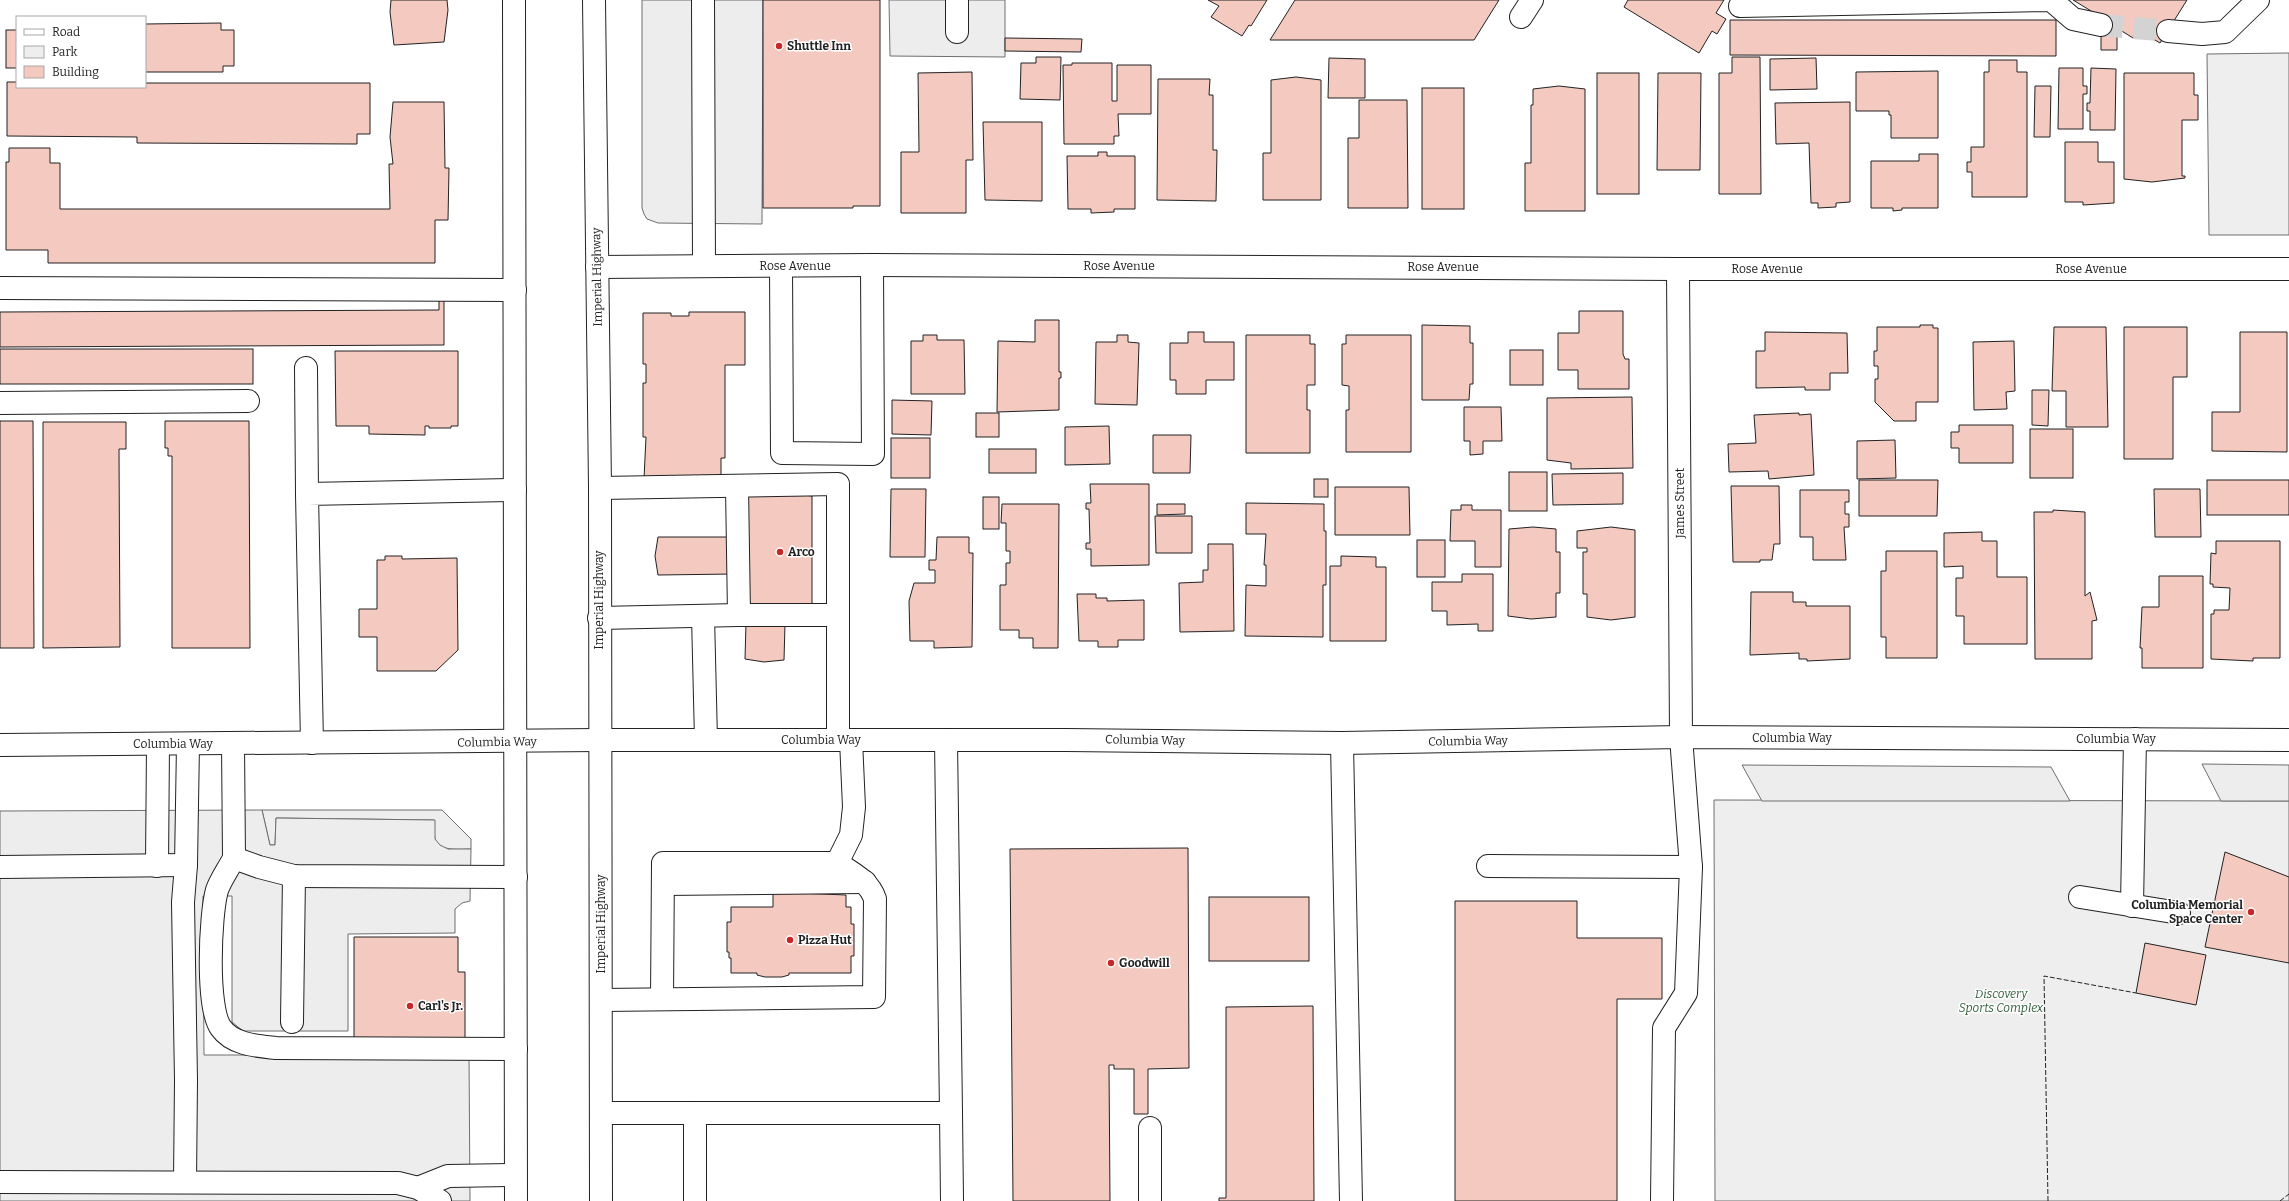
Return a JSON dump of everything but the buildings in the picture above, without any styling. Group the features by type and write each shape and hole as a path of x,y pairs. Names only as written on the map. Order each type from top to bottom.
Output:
{"street":[{"path":"514,0 516,1201"},
{"name":"Imperial Highway","path":"594,0 600,488 601,1201"},
{"path":"703,0 704,266"},
{"path":"957,0 957,32"},
{"path":"1740,6 2051,0 2073,19 2101,25"},
{"path":"2168,31 2202,34 2225,32 2258,0"},
{"path":"781,266 782,452 873,454 872,265"},
{"name":"Rose Avenue","path":"597,267 872,265 1678,269 2289,269"},
{"name":"James Street","path":"1662,1201 1664,1028 1686,993 1691,867 1681,737 1678,269"},
{"path":"0,288 515,290"},
{"path":"306,368 312,743"},
{"path":"0,403 248,401"},
{"path":"600,488 838,484 838,615 845,740 854,807 851,835 837,863"},
{"path":"737,486 739,615"},
{"path":"307,494 515,490"},
{"path":"599,618 739,615 838,615"},
{"path":"703,616 706,740"},
{"name":"Columbia Way","path":"0,745 515,742 600,740 946,740 1342,743 1681,737 2289,740"},
{"path":"2132,906 2135,739"},
{"path":"946,740 952,1201"},
{"path":"1342,743 1351,1201"},
{"path":"157,866 158,744"},
{"path":"185,1182 186,1080 183,902 186,865 188,744"},
{"path":"233,744 234,858 218,889 212,915 213,1011 221,1028 233,1039 250,1045 276,1048 516,1050"},
{"path":"234,858 259,867 294,876 516,877"},
{"path":"601,1000 874,997 875,899 872,890 865,882 837,863 664,863 662,999"},
{"path":"0,867 186,865"},
{"path":"1488,866 1691,867"},
{"path":"292,1022 294,876"},
{"path":"663,884 865,882"},
{"path":"2080,897 2179,913"},
{"path":"601,1113 951,1113"},
{"path":"695,1113 695,1201"},
{"path":"1150,1128 1150,1201"},
{"path":"418,1188 448,1176 515,1175"},
{"path":"0,1182 398,1183 418,1188 440,1201"}],"green space":[{"path":"2289,53 2289,235 2209,235 2207,54"},
{"name":"Discovery Sports Complex","path":"1714,800 2289,801 2289,1201 1715,1201"},
{"path":"262,810 442,810 471,839 471,849 450,849 437,843 435,839 434,820 276,818 275,845 270,845"}],"shaded area":[{"path":"642,0 763,0 762,224 658,223 647,219 644,214 642,208"},
{"path":"889,0 1005,0 1005,57 890,56"},
{"path":"2202,764 2289,765 2289,801 2221,801"},
{"path":"1742,765 2051,767 2070,801 1762,801"},
{"path":"262,810 270,845 275,845 276,818 435,820 435,839 440,845 448,849 471,849 470,901 462,903 455,909 455,933 348,934 348,1031 243,1031 232,1022 232,896 203,896 204,1055 469,1055 470,1201 0,1201 0,811"}],"tunnel":[{"path":"2101,25 2168,31"}],"fence":[{"path":"2048,1201 2044,976 2136,993"},
{"path":"2280,1201 2289,1194"}],"place":[{"name":"Shuttle Inn","path":"779,46"},
{"name":"Arco","path":"780,552"},
{"name":"Columbia Memorial Space Center","path":"2251,912"},
{"name":"Pizza Hut","path":"790,940"},
{"name":"Goodwill","path":"1111,963"},
{"name":"Carl's Jr.","path":"410,1006"}]}
